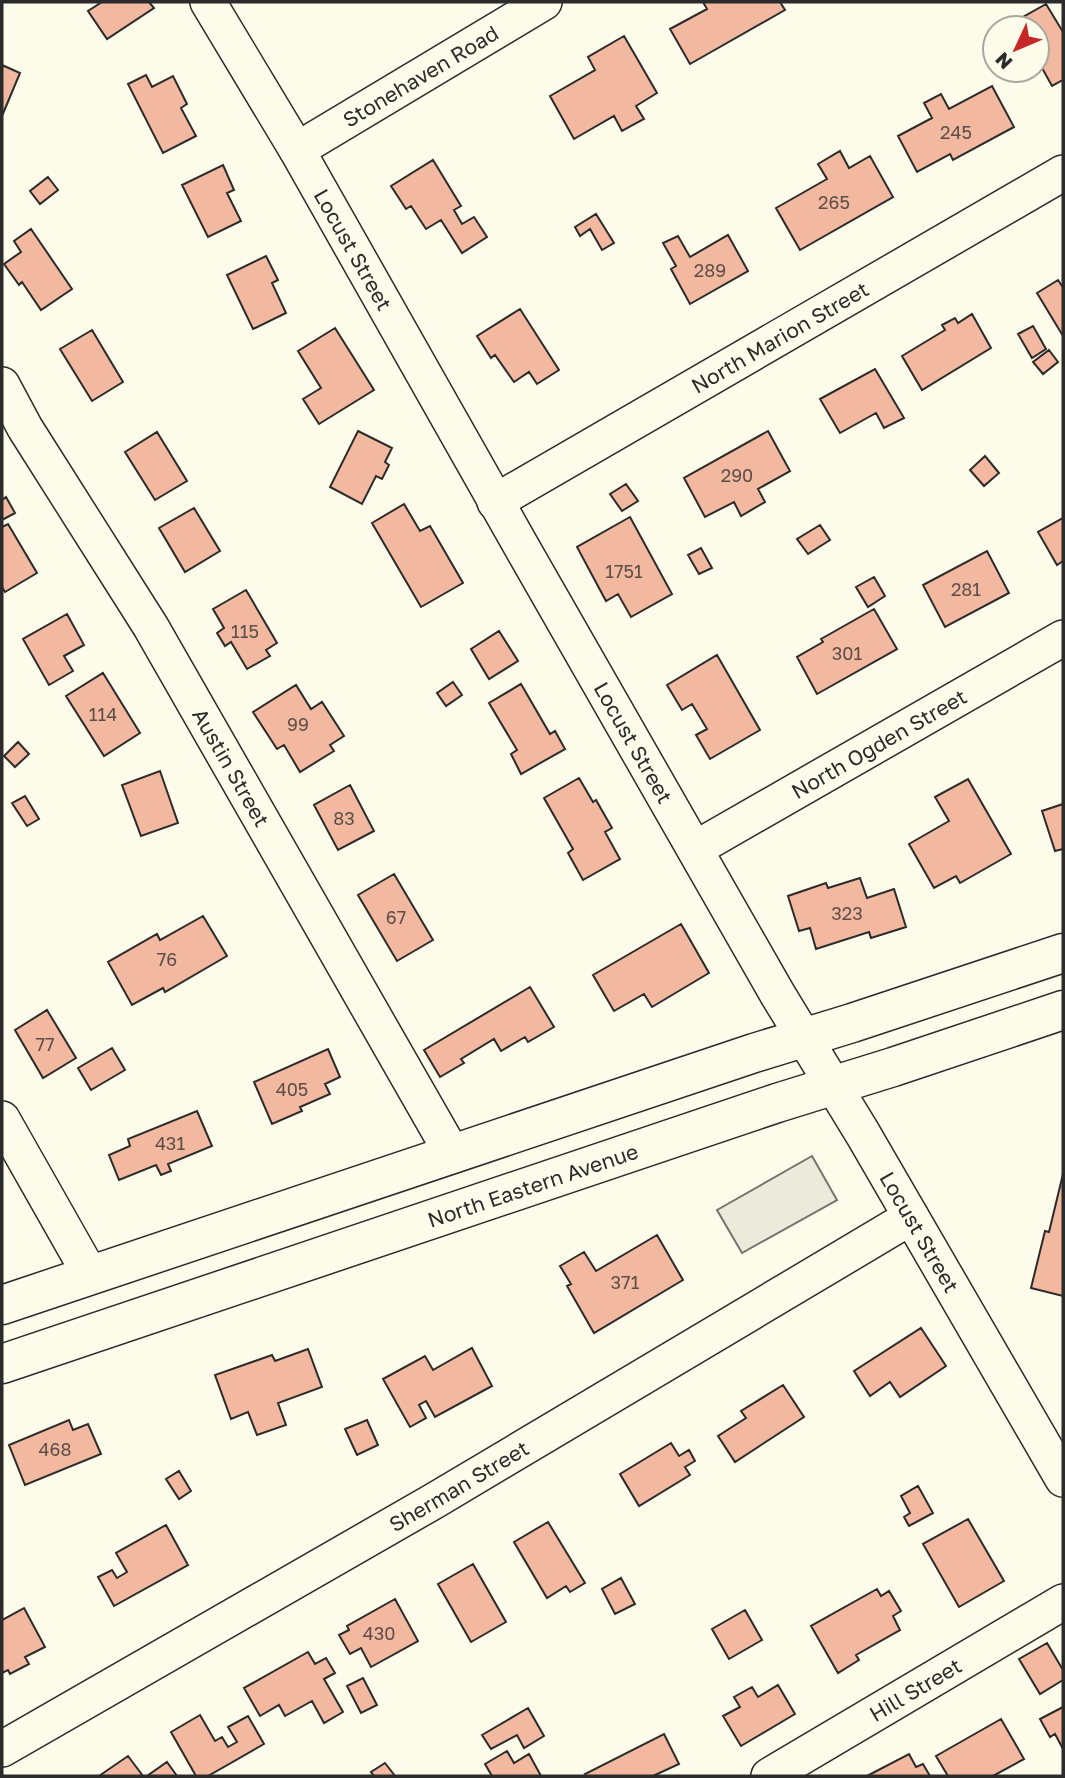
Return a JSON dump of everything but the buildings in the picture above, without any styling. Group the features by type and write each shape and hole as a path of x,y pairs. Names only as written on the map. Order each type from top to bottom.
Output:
{"main road":[{"path":"2,1306 1063,953"},
{"name":"North Eastern Avenue","path":"2,1364 764,1107 1063,1010"}],"street":[{"name":"Locust Street","path":"208,2 297,150 778,995 834,1085 1063,1479"},
{"name":"Stonehaven Road","path":"297,150 544,2"},
{"name":"North Marion Street","path":"495,502 1063,173"},
{"name":"Austin Street","path":"2,385 25,428 151,627 453,1154"},
{"name":"North Ogden Street","path":"695,849 1063,638"},
{"path":"2,1119 91,1276"},
{"name":"Sherman Street","path":"2,1749 422,1508 911,1217"},
{"name":"Hill Street","path":"769,1776 1063,1602"}],"shaded area":[{"path":"812,1156 837,1200 742,1253 717,1210"}]}
